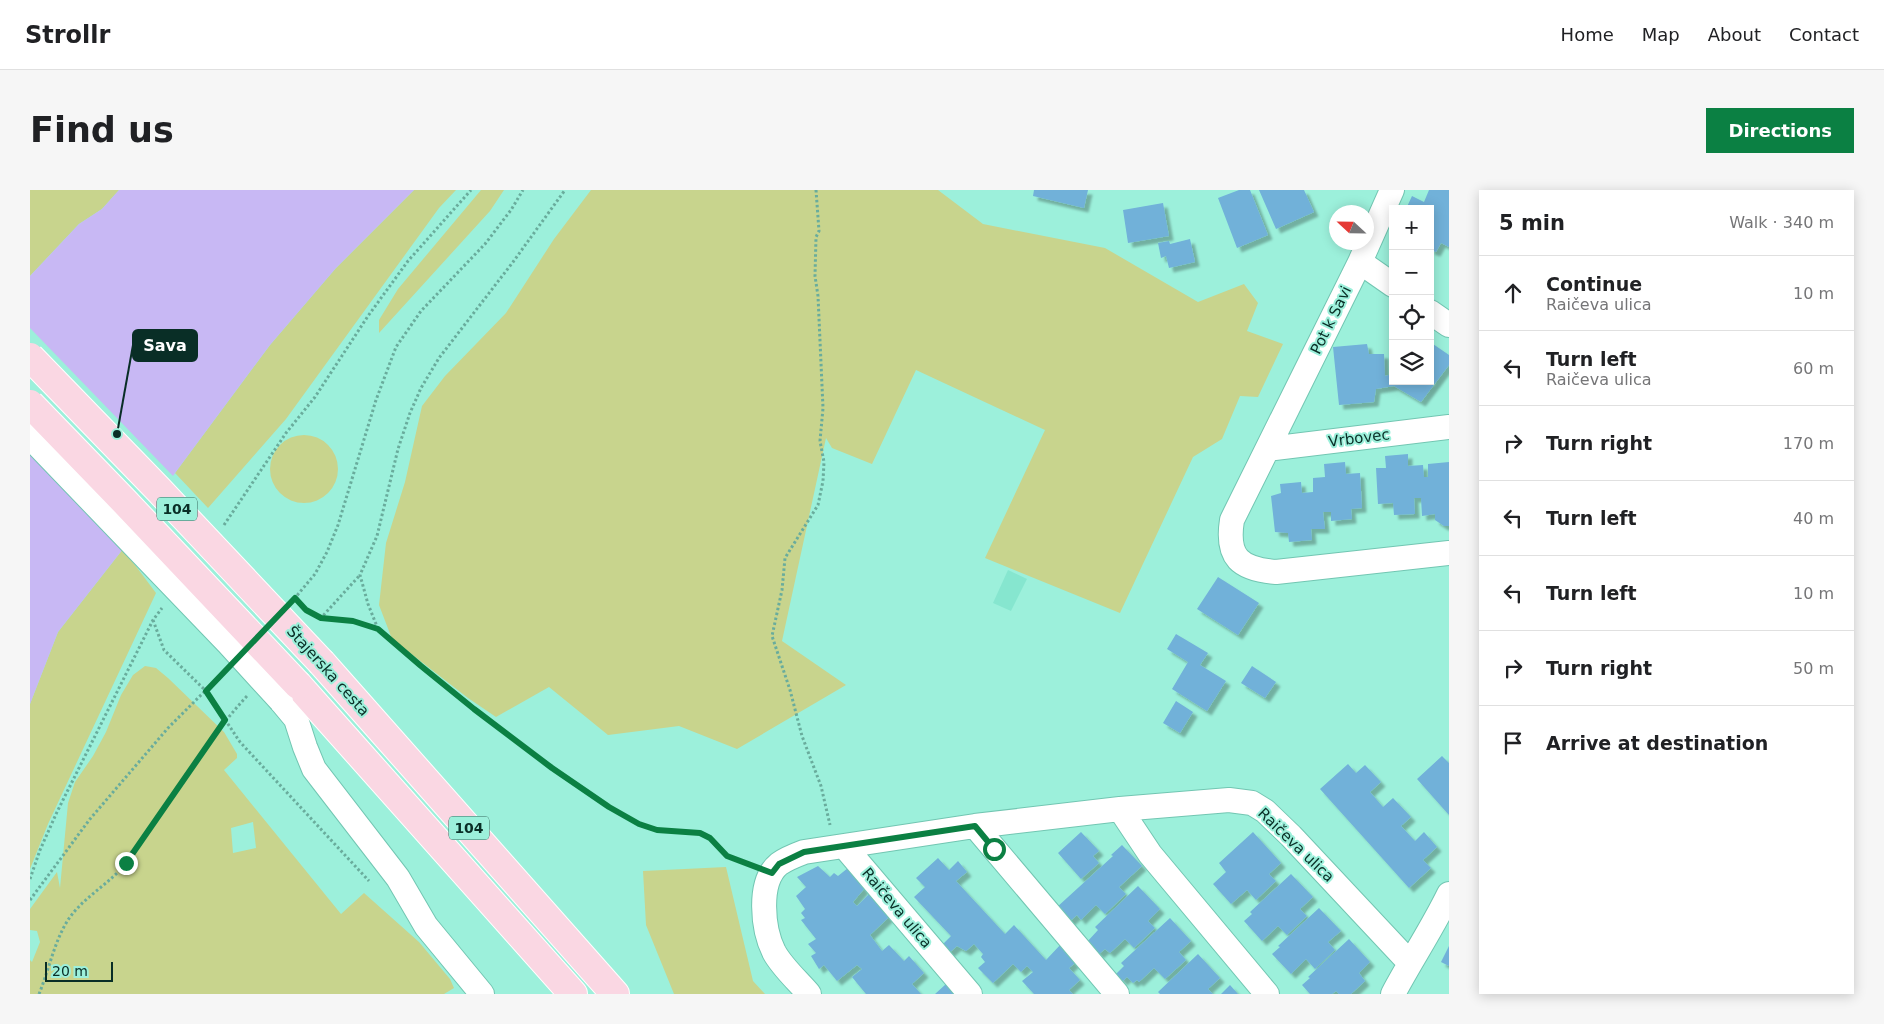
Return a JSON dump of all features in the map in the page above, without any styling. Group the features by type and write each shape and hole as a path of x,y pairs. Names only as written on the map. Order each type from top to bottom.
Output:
{"main road":[{"name":"Štajerska cesta","path":"30,357 322,663 615,994"},
{"name":"104","path":"30,404 123,500 290,693 573,994"}],"street":[{"name":"Pot k Savi","path":"1268,449 1360,262 1392,190"},
{"path":"1360,262 1389,282"},
{"path":"1434,315 1449,325"},
{"name":"Vrbovec","path":"1268,449 1449,427"},
{"path":"30,437 215,630 290,693 296,719 314,769 398,878 426,926 482,994"},
{"path":"1268,449 1232,520 1230,537 1235,556 1248,567 1276,572 1449,553"},
{"name":"Raičeva ulica","path":"772,873 779,864 804,852 975,826 1120,809 1229,800 1252,804 1265,811 1291,836 1409,962"},
{"path":"1120,809 1150,854 1267,994"},
{"path":"975,826 1117,994"},
{"name":"Raičeva ulica","path":"844,846 970,994"},
{"path":"772,873 765,899 765,922 768,936 775,953 809,994"},
{"path":"1393,994 1409,962 1442,923 1449,894"}],"path":[{"path":"223,525 286,433 315,397 368,316 408,261 471,190"},
{"path":"288,605 315,574 338,526 376,400 396,347 421,311 485,244 511,210 523,190"},
{"path":"378,629 368,604 360,575 377,536 398,449 421,388 439,358 513,262 565,190"},
{"path":"816,190 819,231 816,237 815,276 818,296 823,408 820,441 824,462 823,482 818,505 785,558 782,590 772,636 790,690 802,736 821,786 832,831 844,846"},
{"path":"295,598 300,604"},
{"path":"30,879 40,850 58,812 153,620 164,605"},
{"path":"306,610 321,618 353,621 378,629 474,709 552,768 609,807 639,824 657,830 700,833 710,838 727,856 772,873"},
{"path":"153,620 164,650 206,691 240,742 373,886"},
{"path":"30,900 90,820 168,728 227,670"},
{"path":"39,994 68,920 80,905 126,863 225,720"}],"shaded area":[{"path":"30,190 119,190 102,209 79,224 30,276"},
{"path":"119,190 414,190 336,268 270,345 175,473 123,549 58,632 30,704 30,276 79,224 102,209"},
{"path":"414,190 456,190 439,208 286,419 208,508 175,473 270,345 336,268"},
{"path":"481,190 504,190 490,211 379,333 379,320 398,289"},
{"path":"591,190 938,190 983,224 1105,248 1198,302 1244,284 1258,303 1247,331 1283,344 1258,397 1240,396 1222,439 1193,457 1120,613 985,558 1045,430 916,370 872,464 832,448 826,438 782,641 846,685 737,749 679,726 608,735 549,687 496,717 468,698 392,639 379,605 386,543 405,482 422,406 445,376 506,313 554,239"},
{"path":"304,435 317,437 328,445 336,456 338,469 336,482 328,493 317,501 304,503 291,501 280,493 272,482 270,469 272,456 280,445 291,437"},
{"path":"123,549 156,593 48,824 30,869 30,704 58,632"},
{"path":"1008,570 1027,579 1011,611 993,603"},
{"path":"145,666 156,668 224,732 237,754 237,758 224,770 341,914 364,893 419,942 450,979 454,988 444,994 30,994 30,960 32,962 40,942 37,931 30,930 30,909 57,872 60,888 68,803 75,782 93,756 106,732 121,695 133,675","holes":["253,822 256,848 233,853 231,828"]},
{"path":"726,867 753,981 765,994 674,994 646,925 643,871"}],"pier":[{"path":"30,328 175,478 127,547 30,447"}],"building":[{"path":"1034,190 1088,190 1084,208 1033,196"},
{"path":"1239,190 1250,190 1268,235 1237,248 1218,198"},
{"path":"1259,190 1304,190 1314,212 1276,229"},
{"path":"1429,190 1449,190 1449,247 1441,243 1436,252 1434,251 1434,205 1408,205 1412,196 1424,202"},
{"path":"1163,203 1169,236 1128,243 1123,210"},
{"path":"1190,239 1195,262 1169,268 1166,256 1161,258 1158,243 1169,241 1170,244"},
{"path":"1367,344 1369,354 1384,354 1385,376 1389,375 1389,385 1434,385 1421,402 1394,386 1376,389 1374,402 1339,405 1333,347"},
{"path":"1434,345 1449,355 1449,365 1434,385"},
{"path":"1408,454 1408,466 1423,465 1424,477 1428,477 1428,464 1449,462 1449,526 1444,526 1435,520 1435,514 1422,516 1421,498 1414,498 1415,514 1394,515 1393,503 1378,504 1376,468 1386,468 1385,456"},
{"path":"1345,462 1346,474 1360,473 1362,508 1351,509 1352,519 1331,521 1331,512 1323,512 1325,529 1311,529 1312,540 1289,542 1288,533 1275,532 1271,496 1281,493 1280,484 1301,482 1302,493 1313,492 1313,478 1325,477 1324,464"},
{"path":"1218,577 1259,603 1238,635 1197,609"},
{"path":"1176,634 1208,653 1200,665 1226,681 1207,711 1172,689 1188,662 1167,649"},
{"path":"1252,666 1276,682 1265,698 1241,683"},
{"path":"1176,701 1193,712 1180,733 1163,723"},
{"path":"1442,756 1449,763 1449,815 1417,779"},
{"path":"1348,764 1356,773 1365,765 1381,782 1370,792 1383,807 1393,798 1411,817 1401,826 1415,841 1424,832 1437,847 1423,860 1431,868 1409,888 1320,789"},
{"path":"1081,832 1099,851 1093,856 1099,863 1081,879 1058,853"},
{"path":"1253,832 1281,863 1269,874 1276,881 1256,900 1247,890 1231,904 1213,884 1226,872 1219,863"},
{"path":"1122,845 1142,866 1119,887 1126,894 1105,914 1096,905 1081,920 1077,915 1069,922 1056,908 1113,856 1111,855"},
{"path":"938,858 949,870 958,861 967,872 956,881 1005,934 1014,925 1046,960 1062,943 1072,954 1069,957 1075,963 1069,968 1080,980 1069,990 1073,994 1034,994 1022,981 1033,972 1027,966 1021,972 1013,964 993,983 978,968 985,962 981,957 983,954 974,944 966,951 957,946 949,953 942,945 951,936 914,897 925,887 916,878"},
{"path":"818,866 830,877 834,873 838,876 848,868 864,889 853,902 857,906 869,894 889,917 870,935 882,951 889,945 904,961 909,956 924,973 912,984 921,994 866,994 852,977 862,969 857,965 837,981 824,965 819,969 811,956 816,953 808,944 816,939 801,920 805,918 801,913 805,909 796,896 806,887 797,877"},
{"path":"1291,874 1313,897 1300,909 1307,916 1287,935 1278,926 1262,941 1244,921 1252,914 1250,912"},
{"path":"1138,886 1160,909 1148,921 1155,928 1134,948 1125,939 1110,953 1105,949 1099,954 1087,942 1098,930 1095,927"},
{"path":"1319,908 1341,931 1328,942 1335,950 1315,969 1306,959 1291,974 1272,954 1280,947 1278,946"},
{"path":"1170,918 1191,941 1179,952 1186,960 1165,979 1154,968 1139,982 1137,980 1133,983 1127,977 1123,981 1116,974 1124,966 1121,963"},
{"path":"1349,939 1370,962 1359,973 1365,981 1351,994 1339,994 1336,991 1332,994 1310,994 1302,985 1310,978 1308,977"},
{"path":"1449,946 1449,966 1441,962"},
{"path":"1198,954 1220,978 1208,989 1213,994 1160,994 1158,992"},
{"path":"946,984 957,994 935,994"},
{"path":"1230,985 1238,994 1221,994"}],"place":[{"name":"Sava","path":"117,434"}],"route":[{"path":"126,863 198,756 225,720 206,691 295,598 306,610 321,618 353,621 378,629 474,709 552,768 609,807 639,824 657,830 700,833 710,838 727,856 772,873 779,864 804,852 975,826 994,849"}]}
